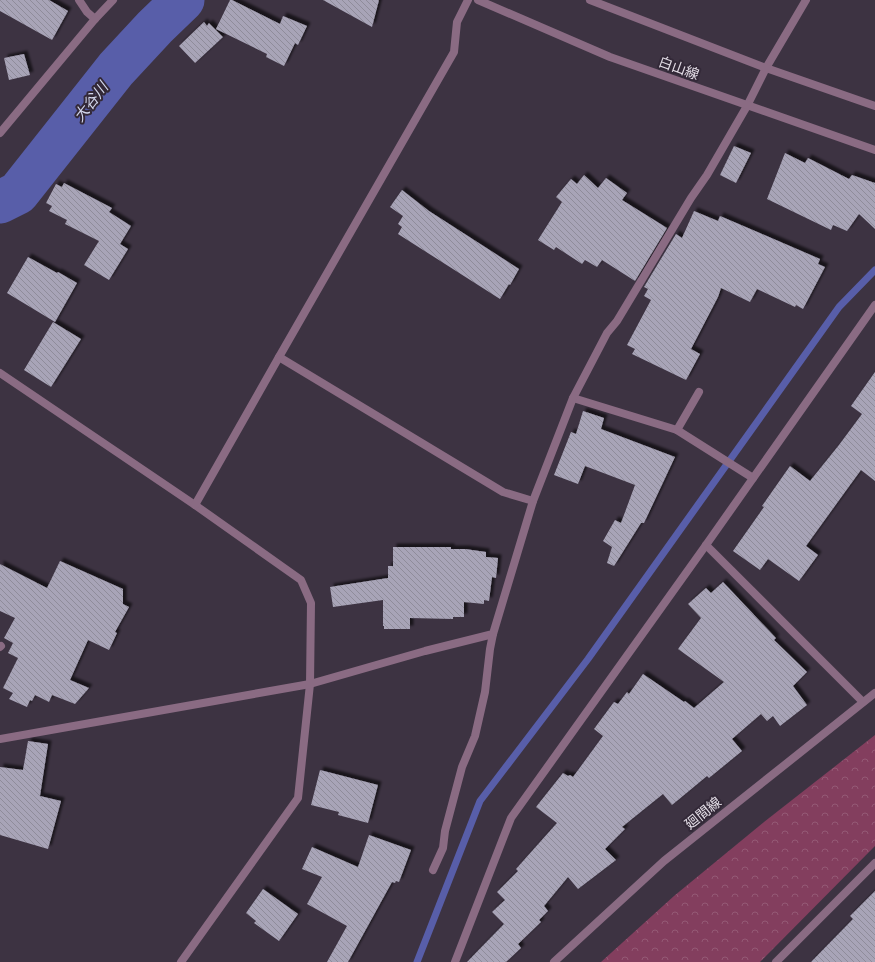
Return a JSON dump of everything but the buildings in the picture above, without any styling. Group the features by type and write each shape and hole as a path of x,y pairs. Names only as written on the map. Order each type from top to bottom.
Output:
{"street":[{"path":"79,0 87,12 95,19"},
{"path":"0,133 95,19 113,0"},
{"path":"195,505 454,52 457,22 468,0"},
{"name":"白山線","path":"478,0 610,57 875,150"},
{"path":"590,0 766,68 875,106"},
{"path":"433,870 443,848 445,831 462,767 475,736 485,692 493,634 533,501 573,398 607,332 617,321 691,198 707,175 747,106 766,68 806,0"},
{"path":"455,962 511,818 875,305"},
{"path":"279,357 503,492 533,501"},
{"path":"0,373 195,505 301,580 311,603 310,684 298,798 181,962"},
{"path":"677,430 699,392"},
{"path":"573,398 677,430 753,478"},
{"path":"706,545 863,702"},
{"path":"0,739 310,684 425,651 493,634"},
{"name":"廻間線","path":"554,962 664,861 875,692"},
{"path":"776,962 875,864"}],"green space":[{"path":"875,735 875,846 760,962 601,962 674,896 764,822"}],"waterway":[{"name":"大谷川","path":"0,202 18,193 116,69 155,27 183,0"},
{"path":"417,962 480,801 588,659 839,307 875,270"}]}
